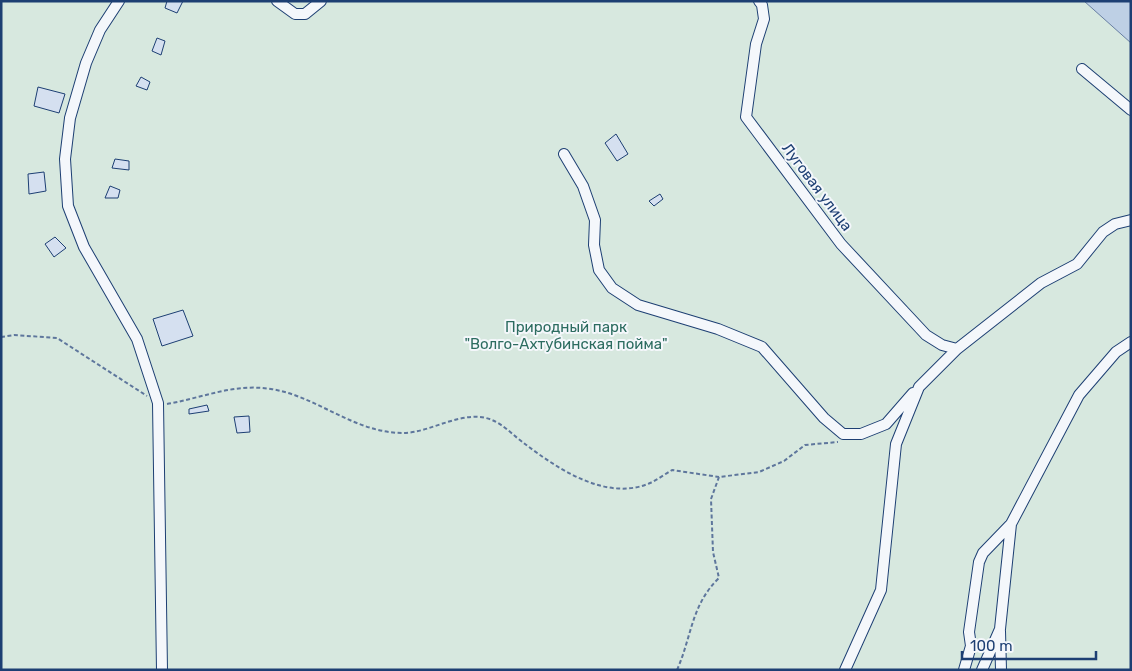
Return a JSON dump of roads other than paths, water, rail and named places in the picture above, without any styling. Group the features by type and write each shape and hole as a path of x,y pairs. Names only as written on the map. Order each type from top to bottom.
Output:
{"street":[{"path":"119,1 100,30 86,63 70,118 65,159 68,206 84,247 137,339 158,403 162,670"},
{"path":"277,1 294,14 305,14 321,1"},
{"name":"Луговая улица","path":"759,1 762,6 764,19 756,44 746,117 842,244 926,335 942,345 957,349"},
{"path":"1082,68 1131,110"},
{"path":"564,154 583,186 595,220 594,245 599,270 612,288 638,304 718,329 762,347 824,418 843,434 861,434 886,424 957,349 1041,283 1077,264 1103,232 1115,224 1131,220"},
{"path":"964,670 971,646 969,632 979,562 983,553 1010,524 1079,395 1116,352 1131,342"},
{"path":"845,670 881,590 896,444 919,387"},
{"path":"1001,670 1000,629 1010,524"},
{"path":"982,670 1000,629"}],"water":[{"path":"1084,1 1131,1 1131,43"}],"park label":[{"name":"Природный парк \"Волго-Ахтубинская пойма\"","path":"566,336"}]}
